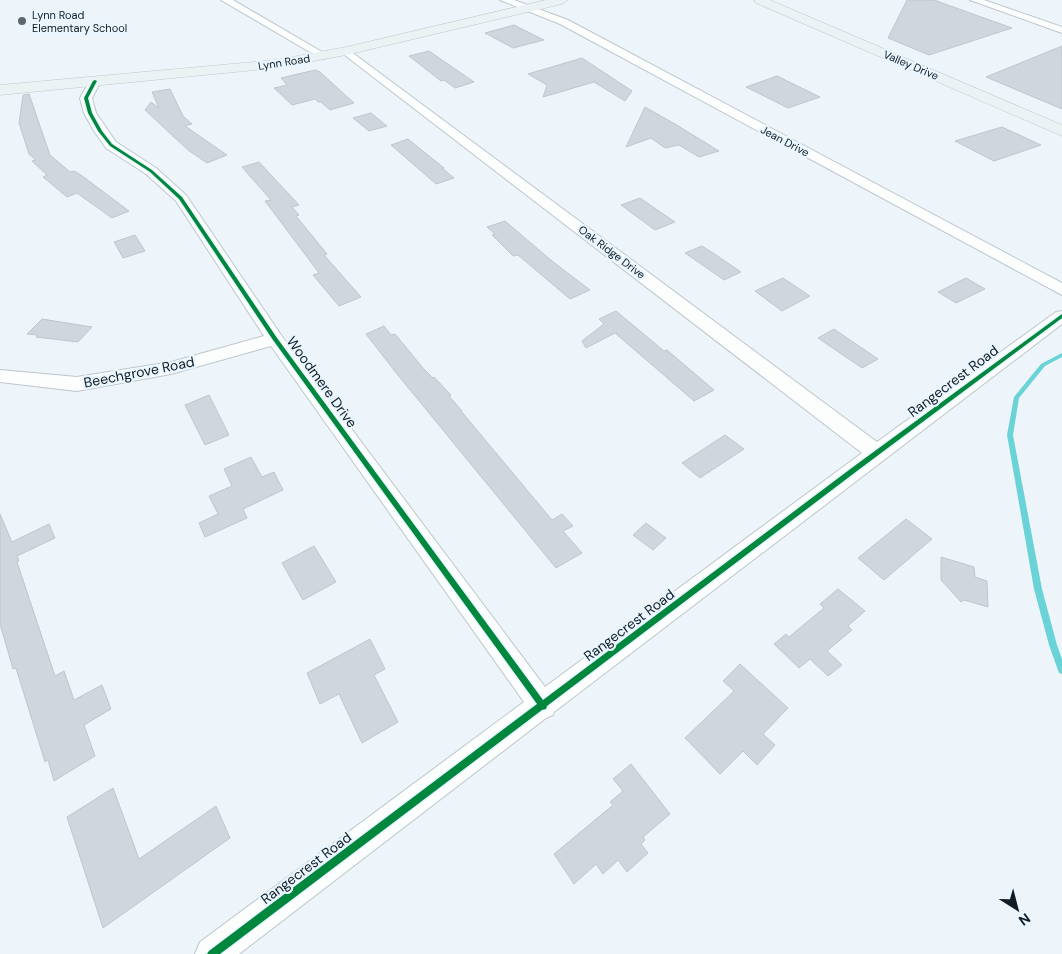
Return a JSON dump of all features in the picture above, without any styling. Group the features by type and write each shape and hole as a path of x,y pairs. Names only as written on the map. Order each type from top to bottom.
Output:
{"main road":[{"name":"Lynn Road","path":"0,90 236,69 324,56 562,0"},
{"name":"Valley Drive","path":"760,0 1062,130"}],"street":[{"path":"226,0 324,56"},
{"name":"Jean Drive","path":"505,0 564,22 1062,290"},
{"path":"975,0 1062,30"},
{"name":"Oak Ridge Drive","path":"346,51 877,453"},
{"name":"Woodmere Drive","path":"95,81 86,98 90,113 100,131 111,145 151,171 181,198 275,339 543,706"},
{"name":"Rangecrest Road","path":"212,954 1062,316"},
{"name":"Beechgrove Road","path":"0,376 77,384 171,368 275,339"}],"building":[{"path":"907,0 934,0 1012,28 929,55 888,38"},
{"path":"514,25 544,40 513,48 485,33"},
{"path":"1062,46 1062,109 986,77"},
{"path":"429,51 474,82 455,88 444,80 441,81 409,56"},
{"path":"582,58 632,91 625,101 594,82 543,97 547,85 528,74"},
{"path":"315,70 320,72 354,103 330,110 315,99 292,105 274,88 287,85 281,78"},
{"path":"777,76 820,97 788,108 746,87"},
{"path":"170,89 183,116 192,124 185,126 227,155 207,163 188,150 145,110 151,102 159,108 152,92"},
{"path":"29,94 50,155 70,172 74,171 81,175 129,211 112,218 77,193 67,197 43,177 47,175 32,161 36,160 29,154 19,123 23,95"},
{"path":"645,107 719,151 699,157 679,145 665,148 651,138 626,147"},
{"path":"371,113 387,126 369,131 353,118"},
{"path":"1002,127 1041,145 994,161 955,141"},
{"path":"408,139 454,178 436,184 391,145"},
{"path":"259,162 299,205 292,207 299,215 296,216 327,254 324,255 361,297 339,306 313,275 319,273 265,201 271,200 242,167"},
{"path":"640,198 675,222 655,230 621,205"},
{"path":"505,221 590,290 570,299 518,255 513,256 492,235 495,234 487,227"},
{"path":"135,235 145,251 123,258 114,242"},
{"path":"702,246 741,272 724,280 685,253"},
{"path":"783,278 810,296 782,311 755,291"},
{"path":"966,278 985,289 956,303 938,292"},
{"path":"616,311 664,351 667,350 714,390 694,401 615,333 586,348 582,341 604,324 599,319"},
{"path":"42,319 92,327 78,342 36,337 37,335 27,334"},
{"path":"384,326 391,335 395,334 423,368 451,395 449,396 461,411 552,520 562,514 573,526 563,531 582,553 556,568 366,334"},
{"path":"834,329 878,359 862,368 818,338"},
{"path":"209,395 229,435 205,445 185,405"},
{"path":"725,435 744,449 700,478 682,463"},
{"path":"251,457 262,477 274,472 283,490 243,509 247,518 205,537 199,523 218,514 209,496 232,486 224,469"},
{"path":"0,514 12,542 49,524 55,538 17,556 19,561 17,562 55,676 64,671 74,700 102,685 111,709 84,725 95,756 54,781 48,760 45,762 16,668 13,669 0,624"},
{"path":"906,519 932,539 884,580 858,558"},
{"path":"646,523 666,538 653,550 633,535"},
{"path":"314,546 336,582 303,600 282,563"},
{"path":"941,557 974,567 975,577 987,581 988,607 964,600 961,602 941,580"},
{"path":"838,589 865,611 848,626 852,630 827,651 842,665 828,676 810,659 799,668 774,644 786,634 789,637 824,608 820,604"},
{"path":"370,639 385,669 374,675 398,722 362,743 339,694 320,704 307,673"},
{"path":"740,664 788,708 763,734 775,745 757,765 743,751 720,774 685,738 734,691 723,681"},
{"path":"631,764 670,814 643,837 645,840 641,844 648,853 627,872 618,860 603,874 596,864 574,884 554,854 613,805 610,802 623,791 613,779"},
{"path":"113,788 139,859 216,806 230,838 103,928 67,817"}],"waterway":[{"path":"1062,355 1043,365 1016,398 1010,435 1038,589 1053,645 1062,670"}],"cycle path":[{"path":"95,81 86,98 90,113 100,131 111,145 151,171 181,198 275,339 543,706"},
{"path":"212,954 855,469 1062,316"}],"place":[{"name":"Lynn Road Elementary School","path":"22,21"}]}
